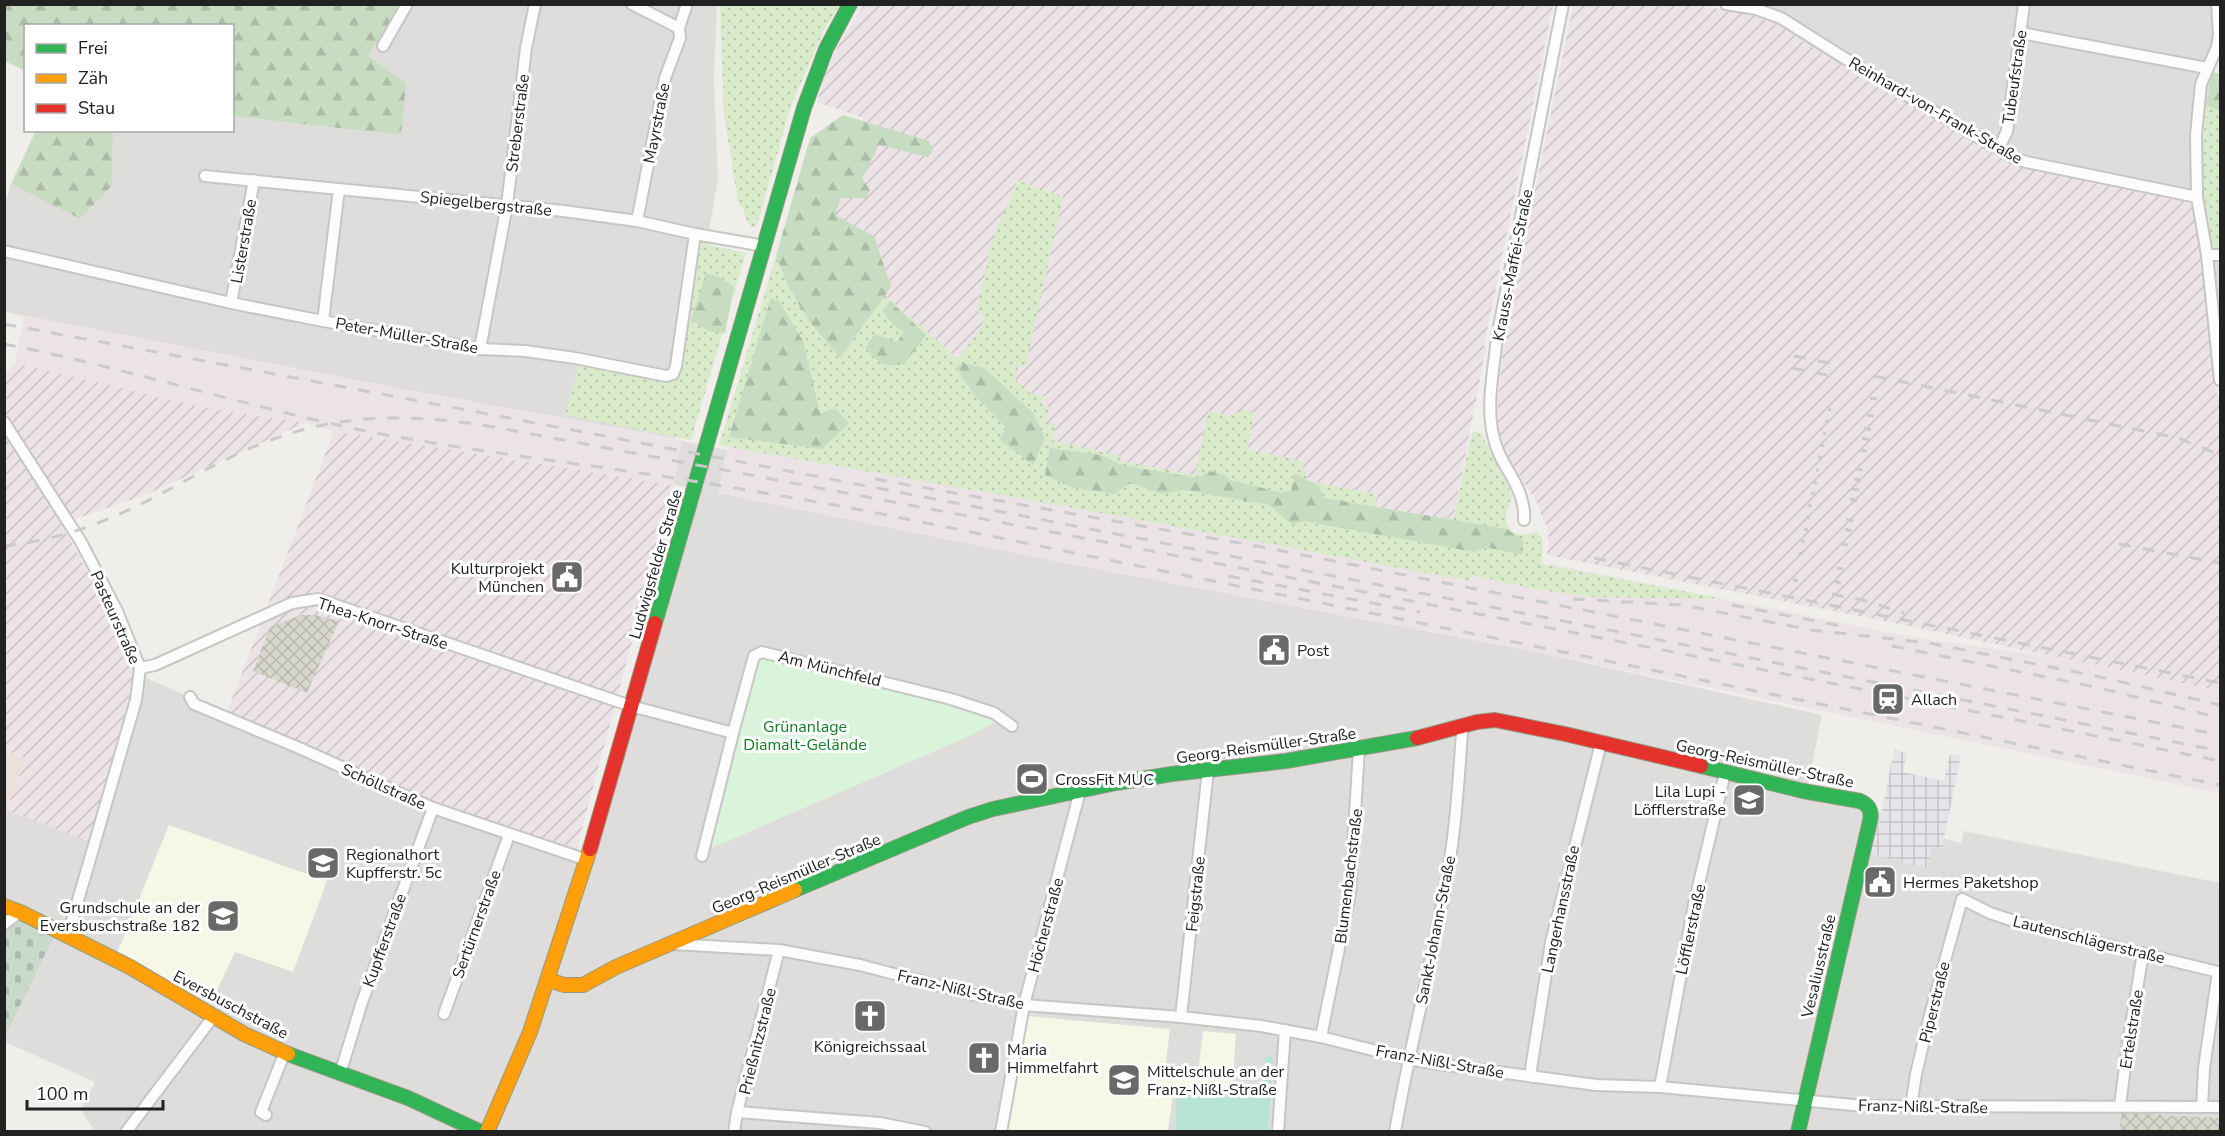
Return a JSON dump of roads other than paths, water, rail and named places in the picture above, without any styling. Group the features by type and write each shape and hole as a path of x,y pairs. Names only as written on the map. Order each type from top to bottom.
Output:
{"street":[{"path":"383,46 407,4"},
{"name":"Streberstraße","path":"480,349 507,205 526,48 535,4"},
{"path":"632,4 679,28"},
{"name":"Mayrstraße","path":"637,221 665,78 680,38 679,28 687,4"},
{"name":"Ludwigsfelder Straße","path":"487,1131 530,1035 549,980 587,860 809,94 826,49 850,4"},
{"name":"Krauss-Maffei-Straße","path":"1524,520 1522,496 1499,454 1493,436 1491,422 1493,381 1497,337 1563,4"},
{"name":"Reinhard-von-Frank-Straße","path":"1726,4 1757,7 1781,18 1857,66 2026,162 2197,197"},
{"name":"Tubeufstraße","path":"1999,148 2007,131 2024,4"},
{"path":"2217,4 2219,35 2214,58 2201,84 2196,135 2197,197 2220,380"},
{"path":"2021,33 2207,68"},
{"name":"Spiegelbergstraße","path":"206,176 507,205 637,221 765,246"},
{"name":"Listerstraße","path":"231,303 254,180"},
{"path":"322,321 339,189"},
{"name":"Peter-Müller-Straße","path":"4,251 231,303 322,321 480,349 525,351 666,376 673,374 695,234"},
{"path":"2206,255 2220,255"},
{"name":"Pasteurstraße","path":"4,422 81,542 117,611 140,668 135,700 68,935"},
{"name":"Thea-Knorr-Straße","path":"140,668 155,665 292,603 318,599 631,706"},
{"name":"Am Münchfeld","path":"702,856 754,656 762,651 951,699 994,713 1012,726"},
{"name":"Schöllstraße","path":"190,697 194,704 433,808 587,860"},
{"path":"631,706 733,733"},
{"name":"Georg-Reismüller-Straße","path":"549,980 564,985 583,985 668,944 968,817 993,809 1080,790 1359,749 1459,728 1477,722 1495,720 1601,743 1803,791 1860,801 1869,808"},
{"name":"Sankt-Johann-Straße","path":"1395,1131 1451,853 1460,767 1462,733 1459,728"},
{"name":"Langerhansstraße","path":"1532,1077 1531,1069 1551,942 1601,743"},
{"name":"Blumenbachstraße","path":"1321,1037 1350,894 1359,749"},
{"name":"Feigstraße","path":"1181,1017 1208,770"},
{"name":"Löfflerstraße","path":"1660,1087 1694,904 1725,772"},
{"name":"Höcherstraße","path":"1001,1131 1024,1005 1080,790"},
{"name":"Kupfferstraße","path":"340,1074 362,1002 433,808"},
{"name":"Vesaliusstraße","path":"1798,1131 1870,821 1869,808"},
{"name":"Sertürnerstraße","path":"444,1014 509,835"},
{"name":"Lautenschlägerstraße","path":"1962,899 1990,913 2029,926 2218,972 2204,1068 2202,1107"},
{"name":"Piperstraße","path":"1911,1107 1930,1015 1962,899"},
{"name":"Eversbuschstraße","path":"4,906 21,912 130,967 213,1017 285,1052 408,1098 481,1131"},
{"path":"4,924 21,912"},
{"name":"Franz-Nißl-Straße","path":"668,944 779,950 860,965 974,995 1024,1005 1181,1017 1285,1030 1408,1059 1596,1085 1660,1087 1864,1106 2220,1107"},
{"name":"Prießnitzstraße","path":"734,1131 779,950"},
{"name":"Ertelstraße","path":"2120,1106 2143,953"},
{"path":"126,1131 213,1017"},
{"path":"1278,1131 1285,1030"},
{"path":"266,1115 261,1112 285,1052"},
{"path":"737,1112 880,1123 925,1131"}],"railway":[{"path":"4,324 1113,533 2220,751"},
{"path":"4,344 95,364 366,431 674,478 862,510 2220,785"},
{"path":"1794,356 1840,365"},
{"path":"1792,368 1837,377"},
{"path":"1874,376 2178,438 2220,455"},
{"path":"1870,398 1877,399"},
{"path":"1867,415 1874,416"},
{"path":"4,546 52,538 98,523 141,504 223,461 293,432 373,418 455,421 1352,590 2220,761"},
{"path":"1825,421 1829,422"},
{"path":"1864,428 1871,430"},
{"path":"1862,438 1869,440"},
{"path":"1860,450 1867,451"},
{"path":"1818,457 1822,458"},
{"path":"1856,469 1863,470"},
{"path":"875,479 1262,547 2220,735"},
{"path":"1854,479 1861,480"},
{"path":"1813,482 1817,483"},
{"path":"1852,489 1859,490"},
{"path":"1811,493 1815,494"},
{"path":"1850,499 1857,501"},
{"path":"1808,505 1812,506"},
{"path":"1806,517 1810,518"},
{"path":"1846,519 1853,521"},
{"path":"1804,529 1808,530"},
{"path":"1845,529 1851,531"},
{"path":"1801,541 1805,542"},
{"path":"1842,544 1848,545"},
{"path":"2119,544 2220,563"},
{"path":"1799,553 1803,554"},
{"path":"1594,558 2220,683"},
{"path":"1837,568 1843,569"},
{"path":"1228,576 1420,612"},
{"path":"1793,580 1798,581"},
{"path":"1834,581 1841,583"},
{"path":"1832,594 1866,601 1904,613"},
{"path":"1573,599 1682,605 1812,630 1929,643 2096,676 2220,705"},
{"path":"1732,605 1841,626"},
{"path":"1892,646 2095,687 2220,718"}],"place":[{"name":"Kulturprojekt München","path":"567,577"},
{"name":"Post","path":"1274,650"},
{"name":"Allach","path":"1888,699"},
{"name":"CrossFit MUC","path":"1032,779"},
{"name":"Lila Lupi - Löfflerstraße","path":"1749,800"},
{"name":"Regionalhort Kupfferstr. 5c","path":"323,863"},
{"name":"Hermes Paketshop","path":"1880,882"},
{"name":"Grundschule an der Eversbuschstraße 182","path":"223,916"},
{"name":"Königreichssaal","path":"870,1016"},
{"name":"Maria Himmelfahrt","path":"984,1058"},
{"name":"Mittelschule an der Franz-Nißl-Straße","path":"1124,1080"}],"park label":[{"name":"Grünanlage Diamalt-Gelände","path":"805,735"}]}
